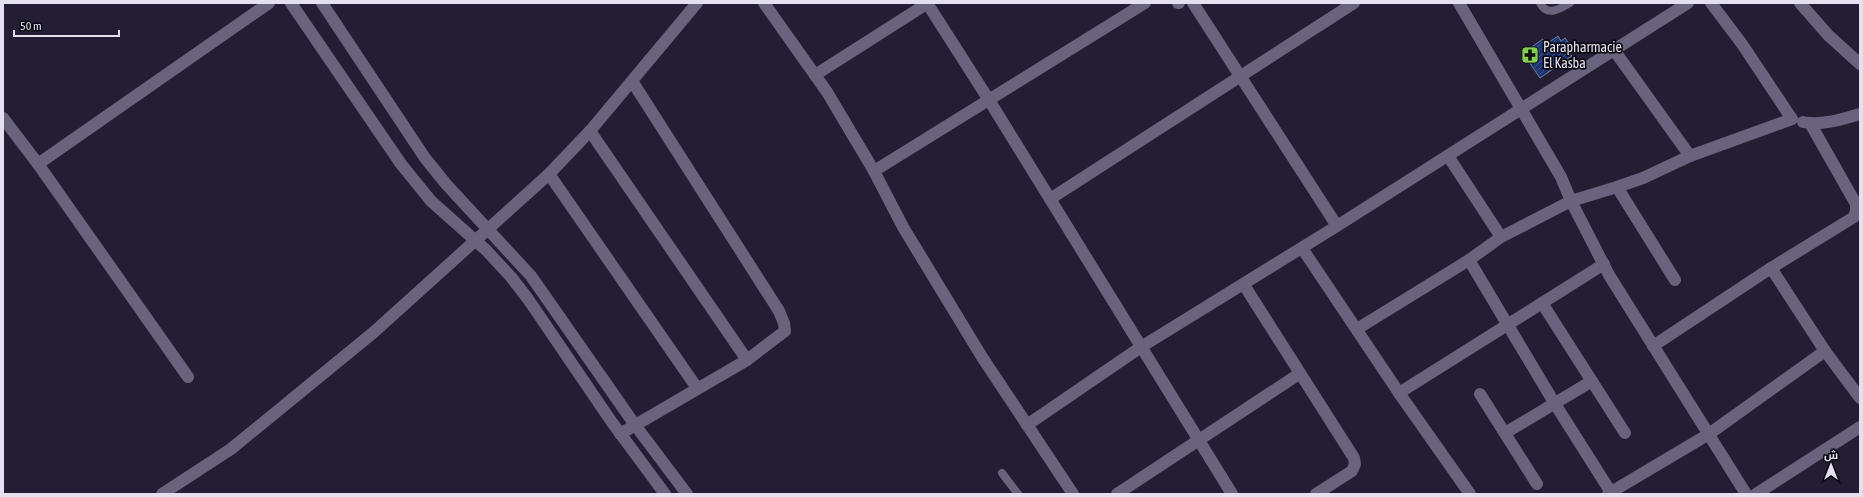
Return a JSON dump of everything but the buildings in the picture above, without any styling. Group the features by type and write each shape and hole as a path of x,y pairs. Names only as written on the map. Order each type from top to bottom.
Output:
{"street":[{"path":"38,164 269,3"},
{"path":"291,3 419,188 503,268 528,299 620,434 665,494"},
{"path":"322,3 411,139 446,184 531,276 635,425 687,494"},
{"path":"162,494 231,449 374,332 550,174 590,131 697,3"},
{"path":"764,3 815,74 874,171 903,227 982,357 1073,494"},
{"path":"815,74 927,3 1050,198 1232,494"},
{"path":"874,171 1145,3"},
{"path":"1193,3 1337,226"},
{"path":"1050,198 1354,3"},
{"path":"1459,3 1561,177 1571,201 1604,264 1653,346 1746,494"},
{"path":"1027,425 1141,347 1244,285 1688,3"},
{"path":"1711,3 1742,44 1792,119"},
{"path":"1800,3 1828,35 1860,64"},
{"path":"1614,50 1690,156"},
{"path":"620,434 747,360 785,331 784,323 779,311 632,81"},
{"path":"1357,329 1469,260 1501,237 1571,201 1643,178 1690,156 1792,119 1810,123 1840,120 1860,114"},
{"path":"3,118 38,164 188,377"},
{"path":"1653,346 1771,268 1854,217 1856,204 1810,123"},
{"path":"590,131 747,360"},
{"path":"1448,156 1501,237"},
{"path":"550,174 697,388"},
{"path":"1617,187 1675,280"},
{"path":"1302,248 1399,393 1470,494"},
{"path":"1469,260 1610,493 1709,434 1826,351"},
{"path":"1399,393 1604,264"},
{"path":"1771,268 1826,351 1860,398"},
{"path":"1244,285 1299,374 1354,458 1356,464 1352,471 1316,494"},
{"path":"1542,303 1625,433"},
{"path":"1117,494 1299,374"},
{"path":"1505,433 1592,381"},
{"path":"1480,394 1538,484"},
{"path":"1756,494 1860,427"}],"lane":[{"path":"1540,3 1542,8 1551,11 1558,10 1570,3"},
{"path":"1002,473 1018,494"}],"place":[{"name":"Parapharmacie El Kasba","path":"1530,55"}]}
